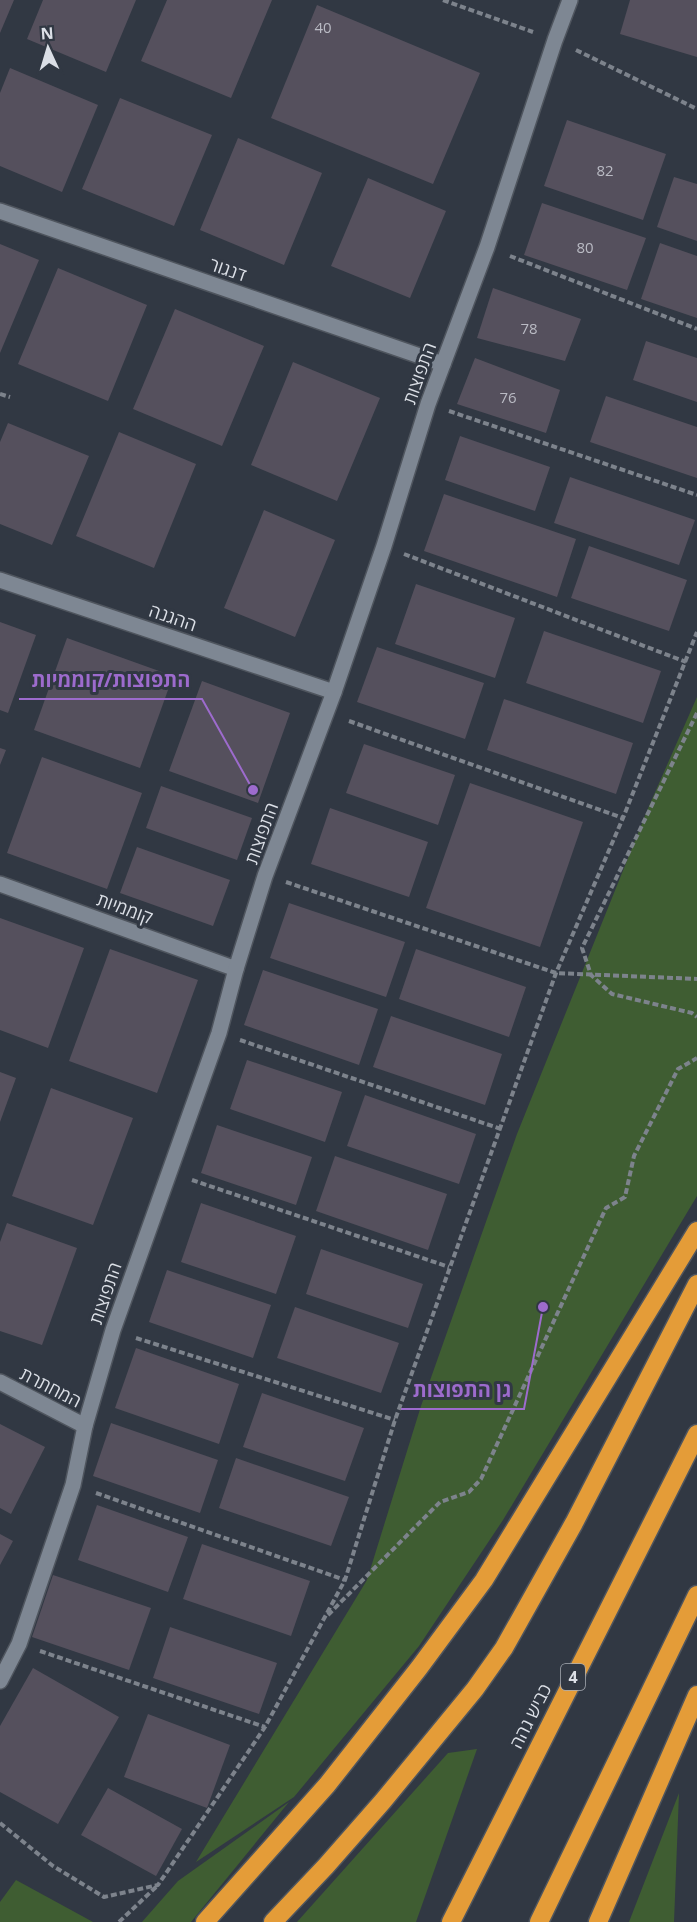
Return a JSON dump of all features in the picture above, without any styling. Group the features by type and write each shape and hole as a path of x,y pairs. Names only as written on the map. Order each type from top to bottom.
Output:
{"highway":[{"path":"205,1922 327,1785 484,1580 697,1231"},
{"path":"273,1922 383,1801 475,1689 504,1648 574,1523 697,1284"},
{"name":"כביש גהה","path":"451,1922 697,1434"},
{"path":"539,1922 697,1595"},
{"path":"598,1922 697,1695"}],"street":[{"name":"התפוצות","path":"0,1681 19,1644 73,1485 85,1426 112,1330 219,1033 236,969 266,876 334,692 384,546 428,404 487,246 570,0"},
{"name":"דנגור","path":"0,211 443,364"},
{"name":"ההגנה","path":"0,580 334,692"},
{"name":"קוממיות","path":"0,884 236,969"},
{"name":"המחתרת","path":"0,1382 85,1426"}],"path":[{"path":"487,246 697,328"},
{"path":"0,394 10,397"},
{"path":"428,404 697,495"},
{"path":"384,546 686,662"},
{"path":"119,1922 158,1885 265,1727 345,1580 394,1420 556,973 623,818 697,632"},
{"path":"326,713 623,818"},
{"path":"697,713 582,948 591,975 612,994 692,1013 697,1017"},
{"path":"266,876 556,973 697,979"},
{"path":"219,1033 501,1129"},
{"path":"323,1620 440,1502 469,1492 481,1479 606,1208 625,1197 634,1156 678,1069 697,1058"},
{"path":"168,1172 449,1267"},
{"path":"112,1330 394,1420"},
{"path":"73,1485 345,1580"},
{"path":"19,1644 265,1727"},
{"path":"0,1823 53,1866 104,1897 158,1885"}],"green space":[{"path":"697,697 697,1196 503,1520 419,1646 294,1797 196,1862 367,1580 421,1406 517,1134 649,806"},
{"path":"477,1749 416,1922 297,1922 448,1753"},
{"path":"679,1793 674,1922 629,1922"},
{"path":"289,1802 191,1922 142,1922 178,1881"},
{"path":"16,1880 93,1922 0,1922 0,1902"}],"building":[{"path":"0,0 14,0 0,33"},
{"path":"43,0 136,0 106,72 27,39"},
{"path":"167,0 272,0 231,98 141,61"},
{"path":"630,0 697,0 697,57 620,34"},
{"path":"317,5 480,73 433,184 271,118"},
{"path":"10,68 98,105 62,192 0,166 0,93"},
{"path":"120,98 212,135 174,226 82,189"},
{"path":"567,120 666,154 643,220 544,186"},
{"path":"238,138 322,173 284,265 200,230"},
{"path":"674,177 697,184 697,241 657,227"},
{"path":"368,178 446,211 410,298 331,266"},
{"path":"542,203 646,238 627,290 524,255"},
{"path":"660,243 697,256 697,318 641,299"},
{"path":"0,244 39,260 0,353"},
{"path":"58,268 147,305 108,401 18,364"},
{"path":"493,288 581,319 565,361 477,338"},
{"path":"175,309 264,346 222,446 133,409"},
{"path":"646,341 697,358 697,402 633,380"},
{"path":"475,358 560,390 546,433 457,404"},
{"path":"293,362 380,398 337,501 251,465"},
{"path":"606,396 697,427 697,478 590,442"},
{"path":"8,423 89,456 52,545 0,524 0,442"},
{"path":"119,432 196,464 154,568 76,536"},
{"path":"460,436 550,467 535,511 445,480"},
{"path":"570,477 695,520 679,565 554,523"},
{"path":"444,494 576,539 557,597 424,551"},
{"path":"264,510 335,540 295,637 224,608"},
{"path":"589,546 687,580 669,631 571,598"},
{"path":"416,584 515,618 495,678 395,644"},
{"path":"0,622 36,635 8,713 0,710"},
{"path":"544,631 661,671 643,723 526,683"},
{"path":"67,638 173,676 140,768 34,730"},
{"path":"377,647 484,683 465,739 357,702"},
{"path":"202,681 290,713 258,803 169,771"},
{"path":"504,699 633,743 616,794 487,750"},
{"path":"364,744 455,775 438,825 346,793"},
{"path":"0,748 6,750 0,765"},
{"path":"42,757 142,793 107,889 7,853"},
{"path":"470,783 583,822 540,947 426,908"},
{"path":"161,786 252,818 237,860 146,828"},
{"path":"330,808 428,842 409,897 311,864"},
{"path":"137,847 230,880 213,926 120,893"},
{"path":"289,903 405,942 386,997 270,958"},
{"path":"0,918 84,948 48,1048 0,1030"},
{"path":"110,949 198,980 157,1093 69,1061"},
{"path":"416,949 526,987 509,1037 399,999"},
{"path":"263,970 378,1009 359,1065 244,1025"},
{"path":"391,1016 502,1054 485,1105 373,1067"},
{"path":"247,1060 342,1092 325,1142 230,1109"},
{"path":"0,1072 16,1078 0,1122"},
{"path":"51,1088 133,1118 93,1225 12,1196"},
{"path":"365,1095 476,1134 459,1184 347,1146"},
{"path":"217,1125 312,1157 296,1205 201,1173"},
{"path":"335,1156 447,1194 428,1250 316,1211"},
{"path":"201,1203 296,1236 276,1294 181,1262"},
{"path":"7,1223 77,1248 42,1345 0,1331 0,1242"},
{"path":"321,1249 423,1284 408,1328 306,1294"},
{"path":"167,1270 271,1305 253,1358 149,1322"},
{"path":"295,1307 399,1343 381,1393 277,1358"},
{"path":"136,1348 239,1384 219,1444 115,1408"},
{"path":"262,1393 364,1428 345,1481 243,1447"},
{"path":"111,1423 218,1460 200,1513 93,1476"},
{"path":"0,1424 45,1447 11,1514 0,1508"},
{"path":"236,1458 349,1497 331,1546 219,1508"},
{"path":"97,1505 188,1537 168,1592 78,1560"},
{"path":"0,1534 13,1541 0,1565"},
{"path":"202,1544 310,1581 291,1636 183,1599"},
{"path":"53,1575 151,1608 129,1670 32,1637"},
{"path":"170,1627 277,1663 259,1714 153,1678"},
{"path":"33,1668 119,1717 58,1824 0,1792 0,1726"},
{"path":"148,1714 230,1745 207,1808 124,1777"},
{"path":"108,1788 182,1829 156,1876 81,1835"}],"place":[{"name":"התפוצות/קוממיות","path":"253,790"},
{"name":"גן התפוצות","path":"543,1307"}]}
